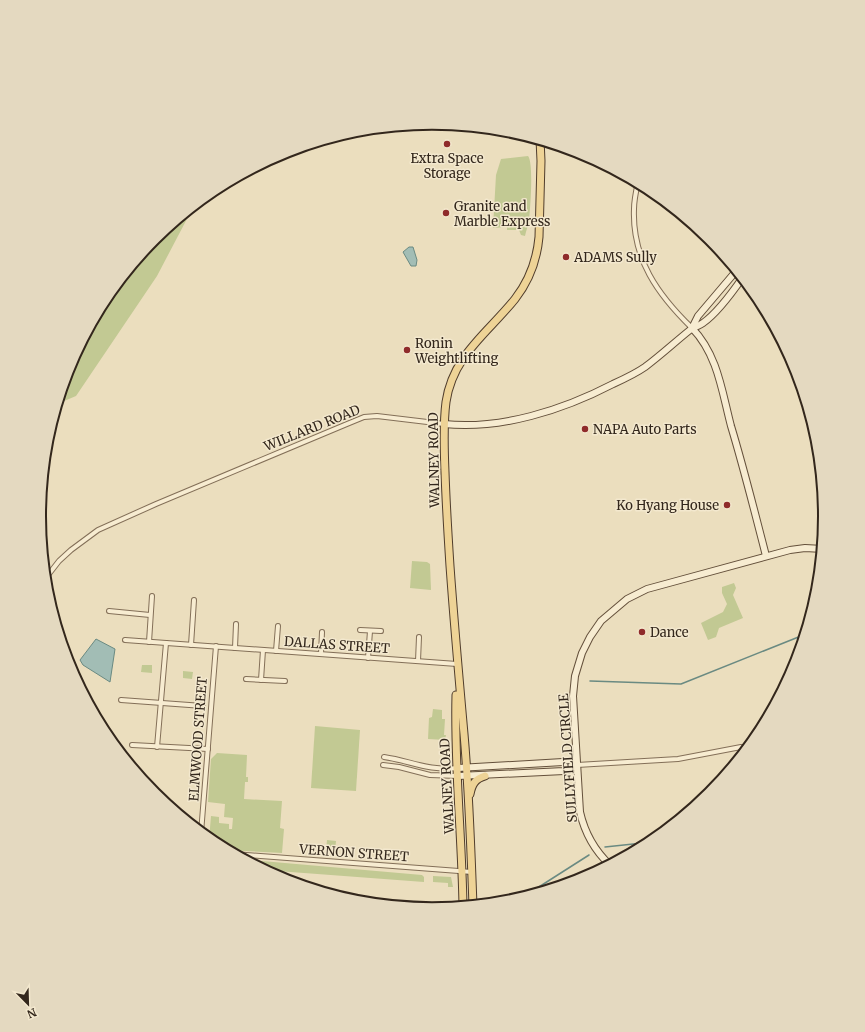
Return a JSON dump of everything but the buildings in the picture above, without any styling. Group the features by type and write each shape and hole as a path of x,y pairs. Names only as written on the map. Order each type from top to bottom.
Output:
{"main road":[{"name":"WALNEY ROAD","path":"473,900 466,767 457,664 447,507 444,424 448,392 459,364 473,345 516,298 527,279 534,261 538,248 539,237 540,145"},
{"name":"WALNEY ROAD","path":"457,664 456,727 463,901"},
{"path":"468,800 474,782 478,778 485,776"}],"street":[{"path":"637,188 634,204 634,218 638,246 644,266 661,295 692,328 705,345 715,365 740,452 766,556"},
{"name":"WILLARD ROAD","path":"692,328 698,316 734,274"},
{"name":"WILLARD ROAD","path":"50,573 59,561 71,550 98,530 364,417 377,416 444,424 474,425 509,420 548,411 575,402 601,391 646,366 692,328 704,322 715,312 739,282"},
{"name":"SULLYFIELD CIRCLE","path":"606,861 595,849 585,829 580,812 573,696 575,676 582,654 590,637 601,621 627,599 647,589 766,556 797,549 817,548"},
{"path":"148,642 152,596"},
{"path":"191,645 194,600"},
{"path":"109,611 150,615"},
{"path":"234,648 236,624"},
{"path":"276,651 278,626"},
{"path":"360,630 380,631"},
{"path":"368,658 370,631"},
{"path":"321,654 322,632"},
{"path":"418,662 419,637"},
{"name":"DALLAS STREET","path":"125,640 457,664"},
{"path":"158,747 166,643"},
{"name":"ELMWOOD STREET","path":"202,826 216,646"},
{"path":"261,680 262,650"},
{"path":"246,679 285,682"},
{"path":"121,700 203,706"},
{"path":"132,745 208,749"},
{"path":"383,765 399,767 430,775 485,776 564,771 577,766 678,759 741,747"},
{"path":"384,757 399,759 431,768 446,769 563,762 572,762 577,766"},
{"name":"VERNON STREET","path":"247,855 472,872"}],"green space":[{"path":"528,156 531,168 531,187 529,221 525,236 521,235 519,230 507,230 507,227 493,228 496,175 501,159"},
{"path":"188,216 157,276 76,396 64,401 75,368 111,301 142,261"},
{"path":"412,561 427,562 430,564 431,590 410,588"},
{"path":"734,583 736,588 733,595 743,618 719,628 716,637 708,640 701,623 723,612 727,604 722,593 722,587"},
{"path":"142,665 152,665 152,673 141,672"},
{"path":"183,671 193,672 192,679 183,678"},
{"path":"433,709 442,710 442,719 445,719 445,740 428,739 429,718 432,717"},
{"path":"315,726 360,730 356,791 311,788"},
{"path":"217,753 247,755 246,777 248,777 248,782 245,782 244,799 282,801 280,828 284,829 282,853 239,851 210,831 211,816 219,817 219,823 229,824 229,829 232,829 233,818 224,817 225,804 208,802 211,759"},
{"path":"327,840 336,841 335,851 326,850"},
{"path":"260,862 422,875 424,877 424,882 281,871"},
{"path":"433,876 451,877 453,887 448,887 448,883 433,882"}],"water":[{"path":"409,247 413,247 417,260 416,266 411,266 403,252"},
{"path":"96,639 115,649 110,682 83,665 80,660"}],"waterway":[{"path":"590,681 681,684 799,637"},
{"path":"605,847 637,844"},
{"path":"538,888 589,855"}],"place":[{"name":"Extra Space Storage","path":"447,144"},
{"name":"Granite and Marble Express","path":"446,213"},
{"name":"ADAMS Sully","path":"566,257"},
{"name":"Ronin Weightlifting","path":"407,350"},
{"name":"NAPA Auto Parts","path":"585,429"},
{"name":"Ko Hyang House","path":"727,505"},
{"name":"Dance","path":"642,632"}]}
